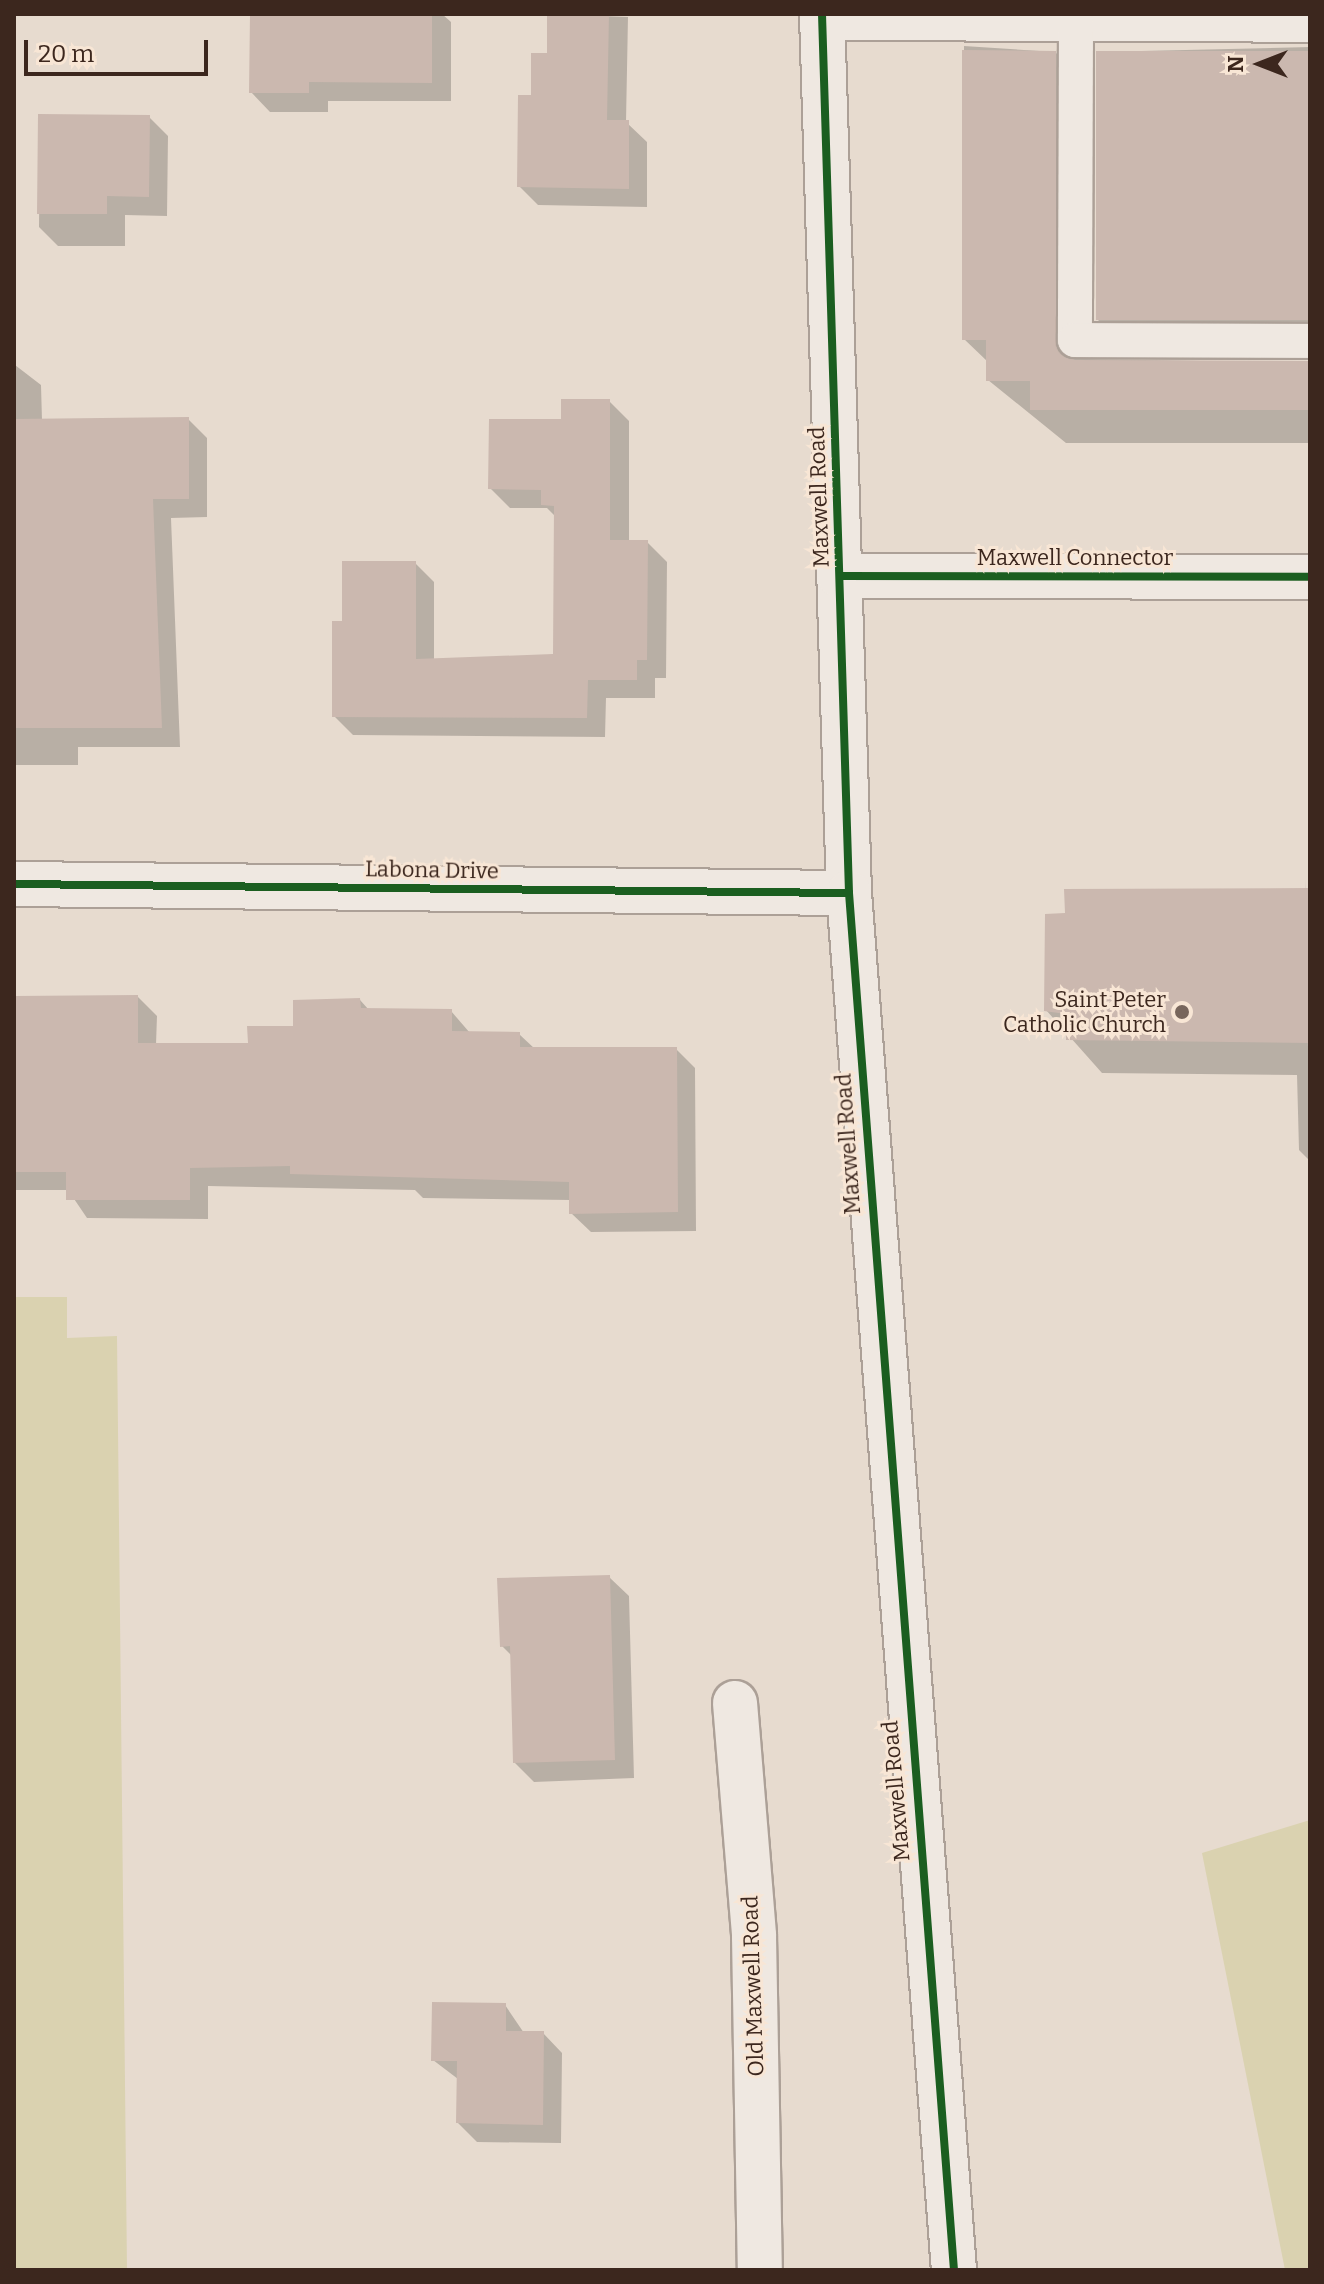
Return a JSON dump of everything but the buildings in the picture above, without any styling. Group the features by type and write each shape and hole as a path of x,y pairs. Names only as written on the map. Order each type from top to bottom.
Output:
{"main road":[{"name":"Maxwell Road","path":"822,18 849,893 954,2270"},
{"name":"Maxwell Connector","path":"840,576 1310,577"},
{"name":"Labona Drive","path":"14,884 849,893"},
{"name":"Old Maxwell Road","path":"735,1703 754,1936 760,2270"}],"lane":[{"path":"822,18 1310,25"},
{"path":"1076,24 1075,340 1310,341"}],"shaded area":[{"path":"14,1297 67,1297 67,1338 117,1336 127,2270 14,2270"},
{"path":"1310,1820 1310,2270 1285,2270 1202,1853"}],"cycle path":[{"path":"822,14 849,893 954,2270"},
{"path":"840,576 1310,577"},
{"path":"14,884 849,893"}],"place":[{"name":"Saint Peter Catholic Church","path":"1182,1012"}]}
